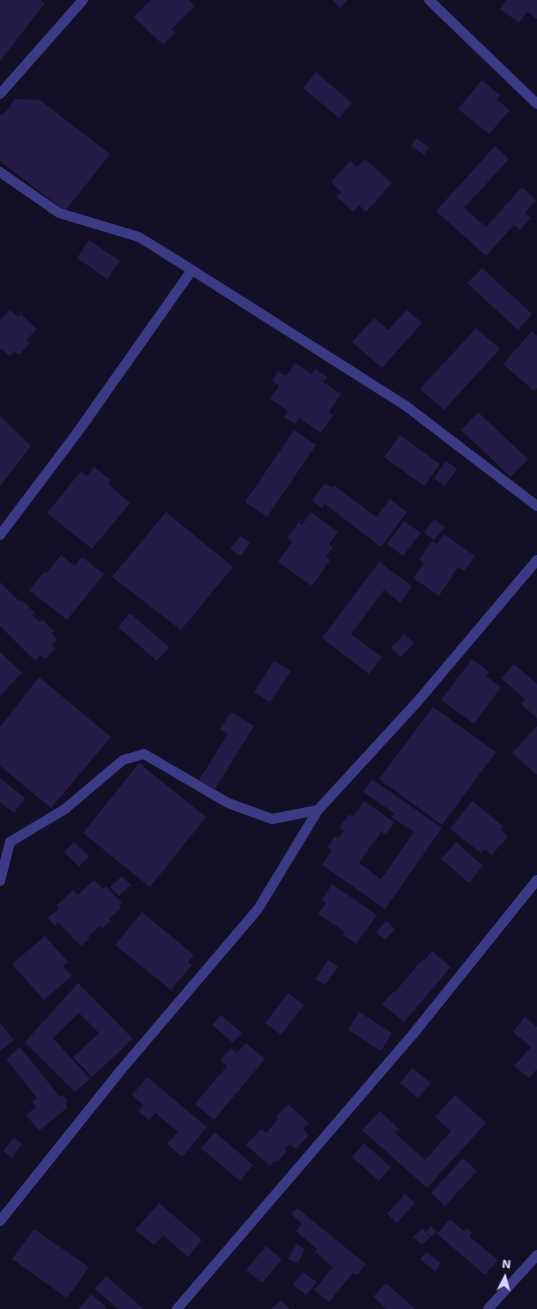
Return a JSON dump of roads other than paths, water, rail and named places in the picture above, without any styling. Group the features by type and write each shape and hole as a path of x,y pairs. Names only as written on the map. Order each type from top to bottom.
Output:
{"street":[{"path":"0,94 83,0"},
{"path":"429,0 537,104"},
{"path":"0,172 59,213 139,237 406,406 537,506"},
{"path":"0,535 77,433 192,270"},
{"path":"0,1222 121,1070 258,909 318,810 418,701 537,560"},
{"path":"0,881 10,842 64,809 123,760 144,754 228,803 272,819 318,810"},
{"path":"178,1309 414,1033 537,880"},
{"path":"488,1309 537,1255"}]}
